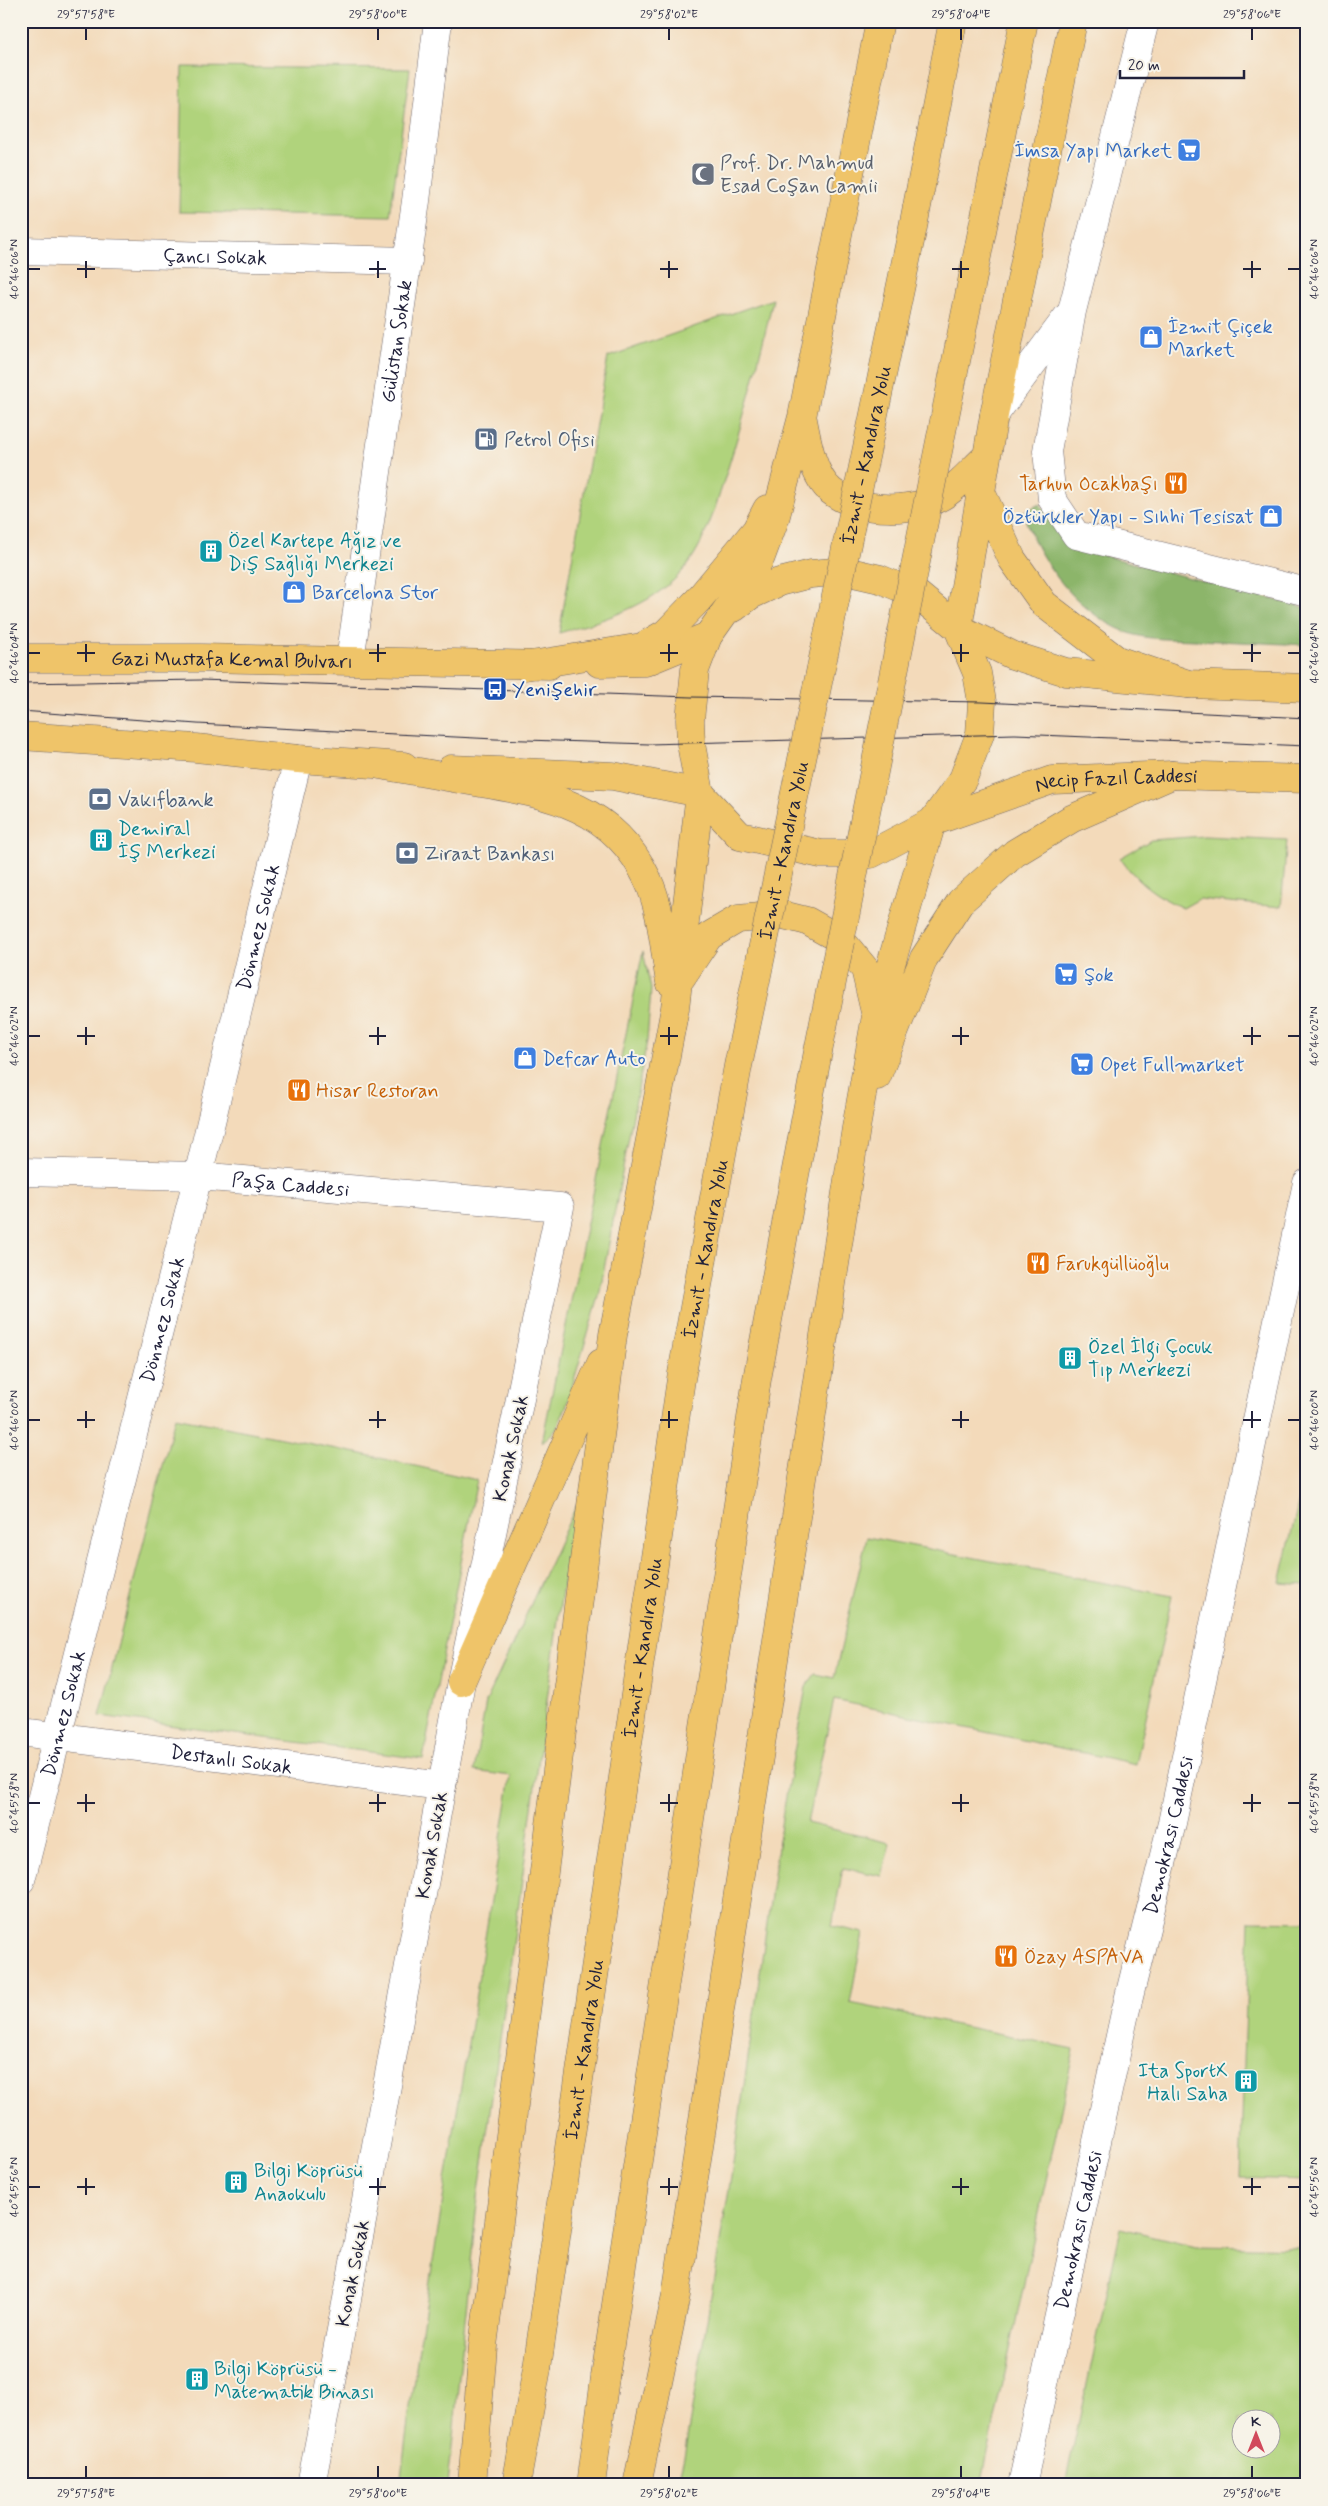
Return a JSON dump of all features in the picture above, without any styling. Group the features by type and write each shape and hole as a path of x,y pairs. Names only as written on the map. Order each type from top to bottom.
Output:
{"main road":[{"path":"472,2485 483,2346 613,1334 677,995 700,793 691,744 690,720 695,670 708,636 750,577 761,557 775,519 802,417 880,21"},
{"name":"İzmit - Kandıra Yolu","path":"516,2485 537,2368 681,1379 738,1066 914,227 953,21"},
{"path":"591,2485 605,2377 757,1379 817,1057 1024,21"},
{"path":"637,2485 676,2295 856,1128 876,1016 932,822 963,779 980,734 982,702 978,673 958,628 994,414 1073,21"},
{"path":"802,417 812,462 830,490 859,504 882,508 918,507 946,494 986,457"},
{"path":"525,666 642,647 666,633 698,600 756,530 786,472"},
{"path":"981,492 1012,560 1044,604 1116,660 1188,684"},
{"path":"708,636 728,613 758,592 779,582 811,574 845,571 880,579 918,595 958,628 1012,655 1066,672 1188,684 1307,688"},
{"name":"Gazi Mustafa Kemal Bulvarı","path":"21,658 350,660 525,666 645,662 708,636"},
{"path":"21,736 196,748 298,759 380,765 613,776 700,793"},
{"path":"380,765 531,791 561,800 600,820 633,852 648,880 677,995"},
{"path":"856,1128 924,958 961,901 1015,854 1071,819 1172,776"},
{"name":"Necip Fazıl Caddesi","path":"700,793 740,836 821,854 871,854 932,822 1052,780 1172,776 1307,779"},
{"path":"677,995 709,936 738,919 783,915 808,921 841,940 865,969 876,1016"},
{"path":"461,1682 613,1334"}],"street":[{"name":"Gülistan Sokak","path":"350,660 408,261 438,21"},
{"path":"1145,21 1072,311 1047,451 1052,499 1076,535 1307,592"},
{"name":"Çancı Sokak","path":"21,251 408,261"},
{"path":"994,414 1072,311"},
{"name":"Dönmez Sokak","path":"21,1880 198,1176 298,759"},
{"name":"Paşa Caddesi","path":"21,1172 198,1176 560,1207"},
{"name":"Demokrasi Caddesi","path":"1022,2485 1126,2013 1172,1823 1307,1183"},
{"name":"Konak Sokak","path":"311,2485 364,2211 461,1682 560,1207"},
{"name":"Destanlı Sokak","path":"21,1732 442,1786"}],"green space":[{"path":"182,67 410,69 390,216 179,212"},
{"path":"773,299 734,450 713,514 694,556 675,579 663,589 635,606 605,619 559,633 608,357"},
{"path":"1040,504 1071,547 1307,608 1307,645 1157,639 1135,635 1116,627 1080,603 1051,569 1039,550 1023,512"},
{"path":"1204,836 1287,840 1281,907 1199,899 1183,908 1148,888 1120,858 1151,840"},
{"path":"643,951 651,989 647,1041 599,1296 566,1407 556,1430 542,1442"},
{"path":"175,1417 362,1454 477,1480 423,1759 100,1716"},
{"path":"1307,1465 1307,1585 1280,1583"},
{"path":"577,1504 566,1562 476,2213 448,2485 400,2485 411,2398 511,1776 474,1771 486,1702"},
{"path":"867,1537 1172,1596 1136,1764 834,1700 807,1823 890,1843 882,1876 843,1868 832,1926 863,1933 850,2003 1074,2049 981,2485 677,2485 684,2456 731,2177 782,1818 806,1687 815,1674 834,1678"},
{"name":"Ita SportX Halı Saha","path":"1249,1921 1307,1922 1307,2180 1240,2178"},
{"path":"1121,2228 1195,2246 1307,2248 1307,2485 1065,2485"}],"tram line":[{"path":"21,683 200,680 691,697 982,702 1307,718"},
{"path":"21,711 197,724 495,739 649,744 1015,734 1307,746"}],"place":[{"name":"İmsa Yapı Market","path":"1189,150"},
{"name":"Prof. Dr. Mahmud Esad Coşan Camii","path":"703,174"},
{"name":"İzmit Çiçek Market","path":"1151,337"},
{"name":"Petrol Ofisi","path":"486,439"},
{"name":"Tarhun Ocakbaşı","path":"1176,483"},
{"name":"Öztürkler Yapı - Sıhhi Tesisat","path":"1271,516"},
{"name":"Özel Kartepe Ağız ve Diş Sağlığı Merkezi","path":"211,551"},
{"name":"Barcelona Stor","path":"294,592"},
{"name":"Yenişehir","path":"495,689"},
{"name":"Vakıfbank","path":"100,799"},
{"name":"Demiral İş Merkezi","path":"101,840"},
{"name":"Ziraat Bankası","path":"407,853"},
{"name":"Şok","path":"1066,974"},
{"name":"Defcar Auto","path":"525,1058"},
{"name":"Opet Fullmarket","path":"1082,1064"},
{"name":"Hisar Restoran","path":"299,1090"},
{"name":"Farukgüllüoğlu","path":"1038,1263"},
{"name":"Özel İlgi Çocuk Tıp Merkezi","path":"1070,1358"},
{"name":"Özay ASPAVA","path":"1006,1956"},
{"name":"Ita SportX Halı Saha","path":"1246,2081"},
{"name":"Bilgi Köprüsü Anaokulu","path":"236,2182"},
{"name":"Bilgi Köprüsü - Matematik Binası","path":"197,2379"}]}
